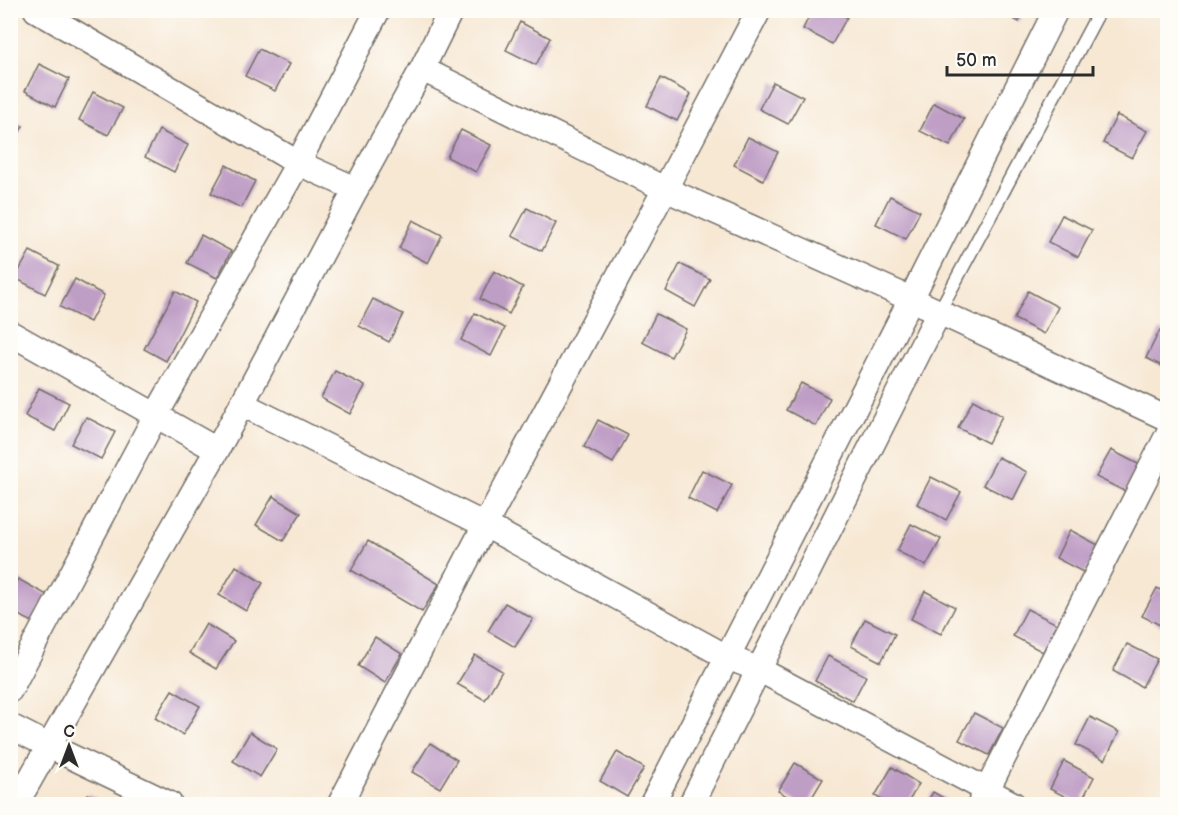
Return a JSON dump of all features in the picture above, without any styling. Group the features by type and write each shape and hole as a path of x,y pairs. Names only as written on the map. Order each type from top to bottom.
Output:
{"street":[{"path":"36,10 298,163 356,189"},
{"path":"14,676 156,415 298,163 378,10"},
{"path":"16,804 217,450 422,69 451,10"},
{"path":"340,804 485,525 759,10"},
{"path":"652,804 911,299 1056,10"},
{"path":"422,69 665,189 911,299 1167,419"},
{"path":"692,804 939,312"},
{"path":"10,333 217,450"},
{"path":"242,404 485,525 727,657 760,670 984,797 1013,804"},
{"path":"984,797 1167,434"},
{"path":"10,726 170,804"}],"lane":[{"path":"939,312 1100,10"}],"building":[{"path":"812,10 834,10 847,17 832,44 803,29"},
{"path":"997,10 1024,10 1019,22"},
{"path":"520,22 550,38 536,65 506,50"},
{"path":"259,49 289,64 275,91 245,76"},
{"path":"39,64 69,79 55,107 25,91"},
{"path":"661,78 691,94 677,121 647,106"},
{"path":"773,82 803,97 788,124 759,109"},
{"path":"93,92 123,108 108,135 79,120"},
{"path":"934,103 964,119 950,146 920,131"},
{"path":"1117,115 1147,131 1132,158 1103,143"},
{"path":"10,120 23,126 10,150"},
{"path":"159,130 188,145 174,172 145,157"},
{"path":"461,130 491,145 476,172 447,157"},
{"path":"748,137 778,152 763,180 734,165"},
{"path":"226,165 255,181 241,208 211,193"},
{"path":"890,196 920,211 906,239 876,224"},
{"path":"527,208 556,223 542,251 512,236"},
{"path":"1062,215 1092,230 1078,257 1048,242"},
{"path":"413,220 442,235 428,263 399,248"},
{"path":"201,235 231,251 217,278 187,263"},
{"path":"30,251 59,266 45,294 15,278"},
{"path":"680,264 710,279 695,307 666,291"},
{"path":"494,271 523,287 509,314 480,299"},
{"path":"75,279 104,295 90,322 60,307"},
{"path":"175,291 196,302 166,361 144,349"},
{"path":"1028,291 1058,307 1044,334 1014,319"},
{"path":"373,299 403,314 389,342 359,326"},
{"path":"475,313 505,328 491,356 461,340"},
{"path":"656,314 686,329 671,357 642,342"},
{"path":"1160,330 1168,334 1168,369 1146,358"},
{"path":"335,371 365,386 350,414 321,398"},
{"path":"801,383 830,398 816,426 786,410"},
{"path":"39,388 69,403 55,431 25,416"},
{"path":"973,400 1002,416 988,443 958,428"},
{"path":"86,417 115,432 101,459 71,444"},
{"path":"598,420 628,435 613,463 584,447"},
{"path":"1111,450 1140,465 1126,492 1096,477"},
{"path":"998,457 1027,472 1013,500 983,485"},
{"path":"702,470 732,485 717,513 688,498"},
{"path":"931,477 961,492 946,520 917,504"},
{"path":"273,496 301,513 283,541 256,525"},
{"path":"911,524 941,539 926,566 897,551"},
{"path":"1070,530 1100,546 1085,573 1056,558"},
{"path":"368,541 439,584 422,612 351,570"},
{"path":"236,566 263,583 246,611 219,595"},
{"path":"18,579 47,595 33,622 10,611 10,593"},
{"path":"1157,588 1168,594 1168,629 1142,616"},
{"path":"925,591 955,607 941,634 911,619"},
{"path":"505,603 533,619 515,647 488,631"},
{"path":"1027,609 1057,624 1043,652 1013,636"},
{"path":"865,619 895,634 881,662 851,646"},
{"path":"206,624 234,641 216,669 189,653"},
{"path":"375,637 402,654 385,683 358,666"},
{"path":"1127,644 1157,659 1142,687 1113,671"},
{"path":"475,655 502,671 485,700 457,684"},
{"path":"828,656 866,676 853,701 815,681"},
{"path":"172,690 200,706 183,735 155,718"},
{"path":"974,713 1003,728 989,755 959,740"},
{"path":"1090,717 1119,732 1105,760 1076,745"},
{"path":"250,732 277,749 260,777 233,761"},
{"path":"430,743 457,760 440,788 412,772"},
{"path":"617,752 644,768 627,797 600,781"},
{"path":"1064,761 1094,777 1080,804 1050,789"},
{"path":"795,763 823,779 808,804 800,804 778,791"},
{"path":"892,767 919,784 907,804 889,804 875,796"},
{"path":"933,792 954,804 926,804"},
{"path":"88,794 106,804 81,804"}]}
